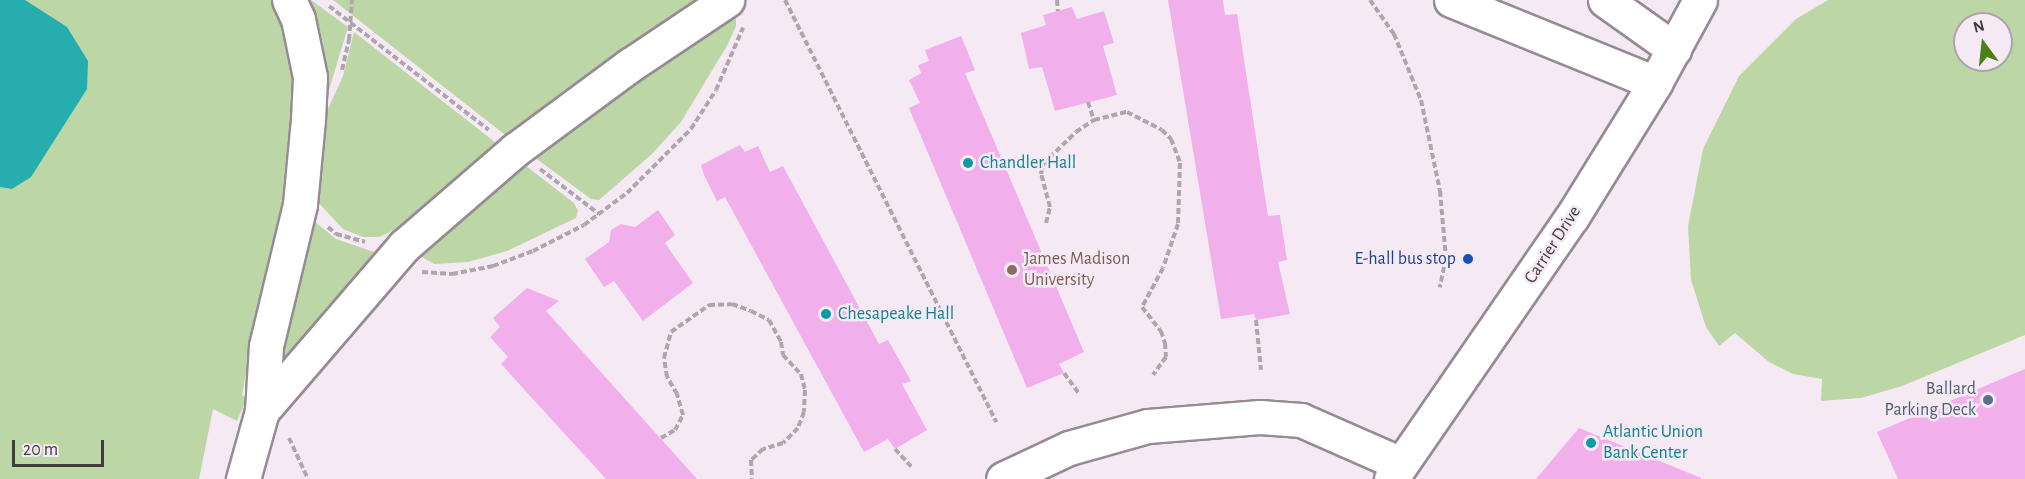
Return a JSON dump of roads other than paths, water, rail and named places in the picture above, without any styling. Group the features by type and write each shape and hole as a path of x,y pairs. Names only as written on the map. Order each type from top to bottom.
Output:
{"street":[{"path":"243,479 268,406 266,346 300,204 308,120 308,66 298,19 289,0"},
{"path":"1451,0 1655,83"},
{"path":"1605,0 1674,49"},
{"name":"Carrier Drive","path":"1396,471 1523,292 1655,83 1700,0"},
{"path":"268,406 394,261 404,246 515,150 630,65 736,12"},
{"path":"1003,479 1070,448 1148,426 1260,417 1311,423 1396,471"}],"water":[{"path":"0,0 25,0 67,27 88,61 87,89 31,177 12,189 0,187"}],"place":[{"name":"Chandler Hall","path":"968,163"},
{"name":"E-hall bus stop","path":"1468,259"},
{"name":"James Madison University","path":"1012,270"},
{"name":"Chesapeake Hall","path":"826,314"},
{"name":"Ballard Parking Deck","path":"1988,400"},
{"name":"Atlantic Union Bank Center","path":"1591,443"}]}
